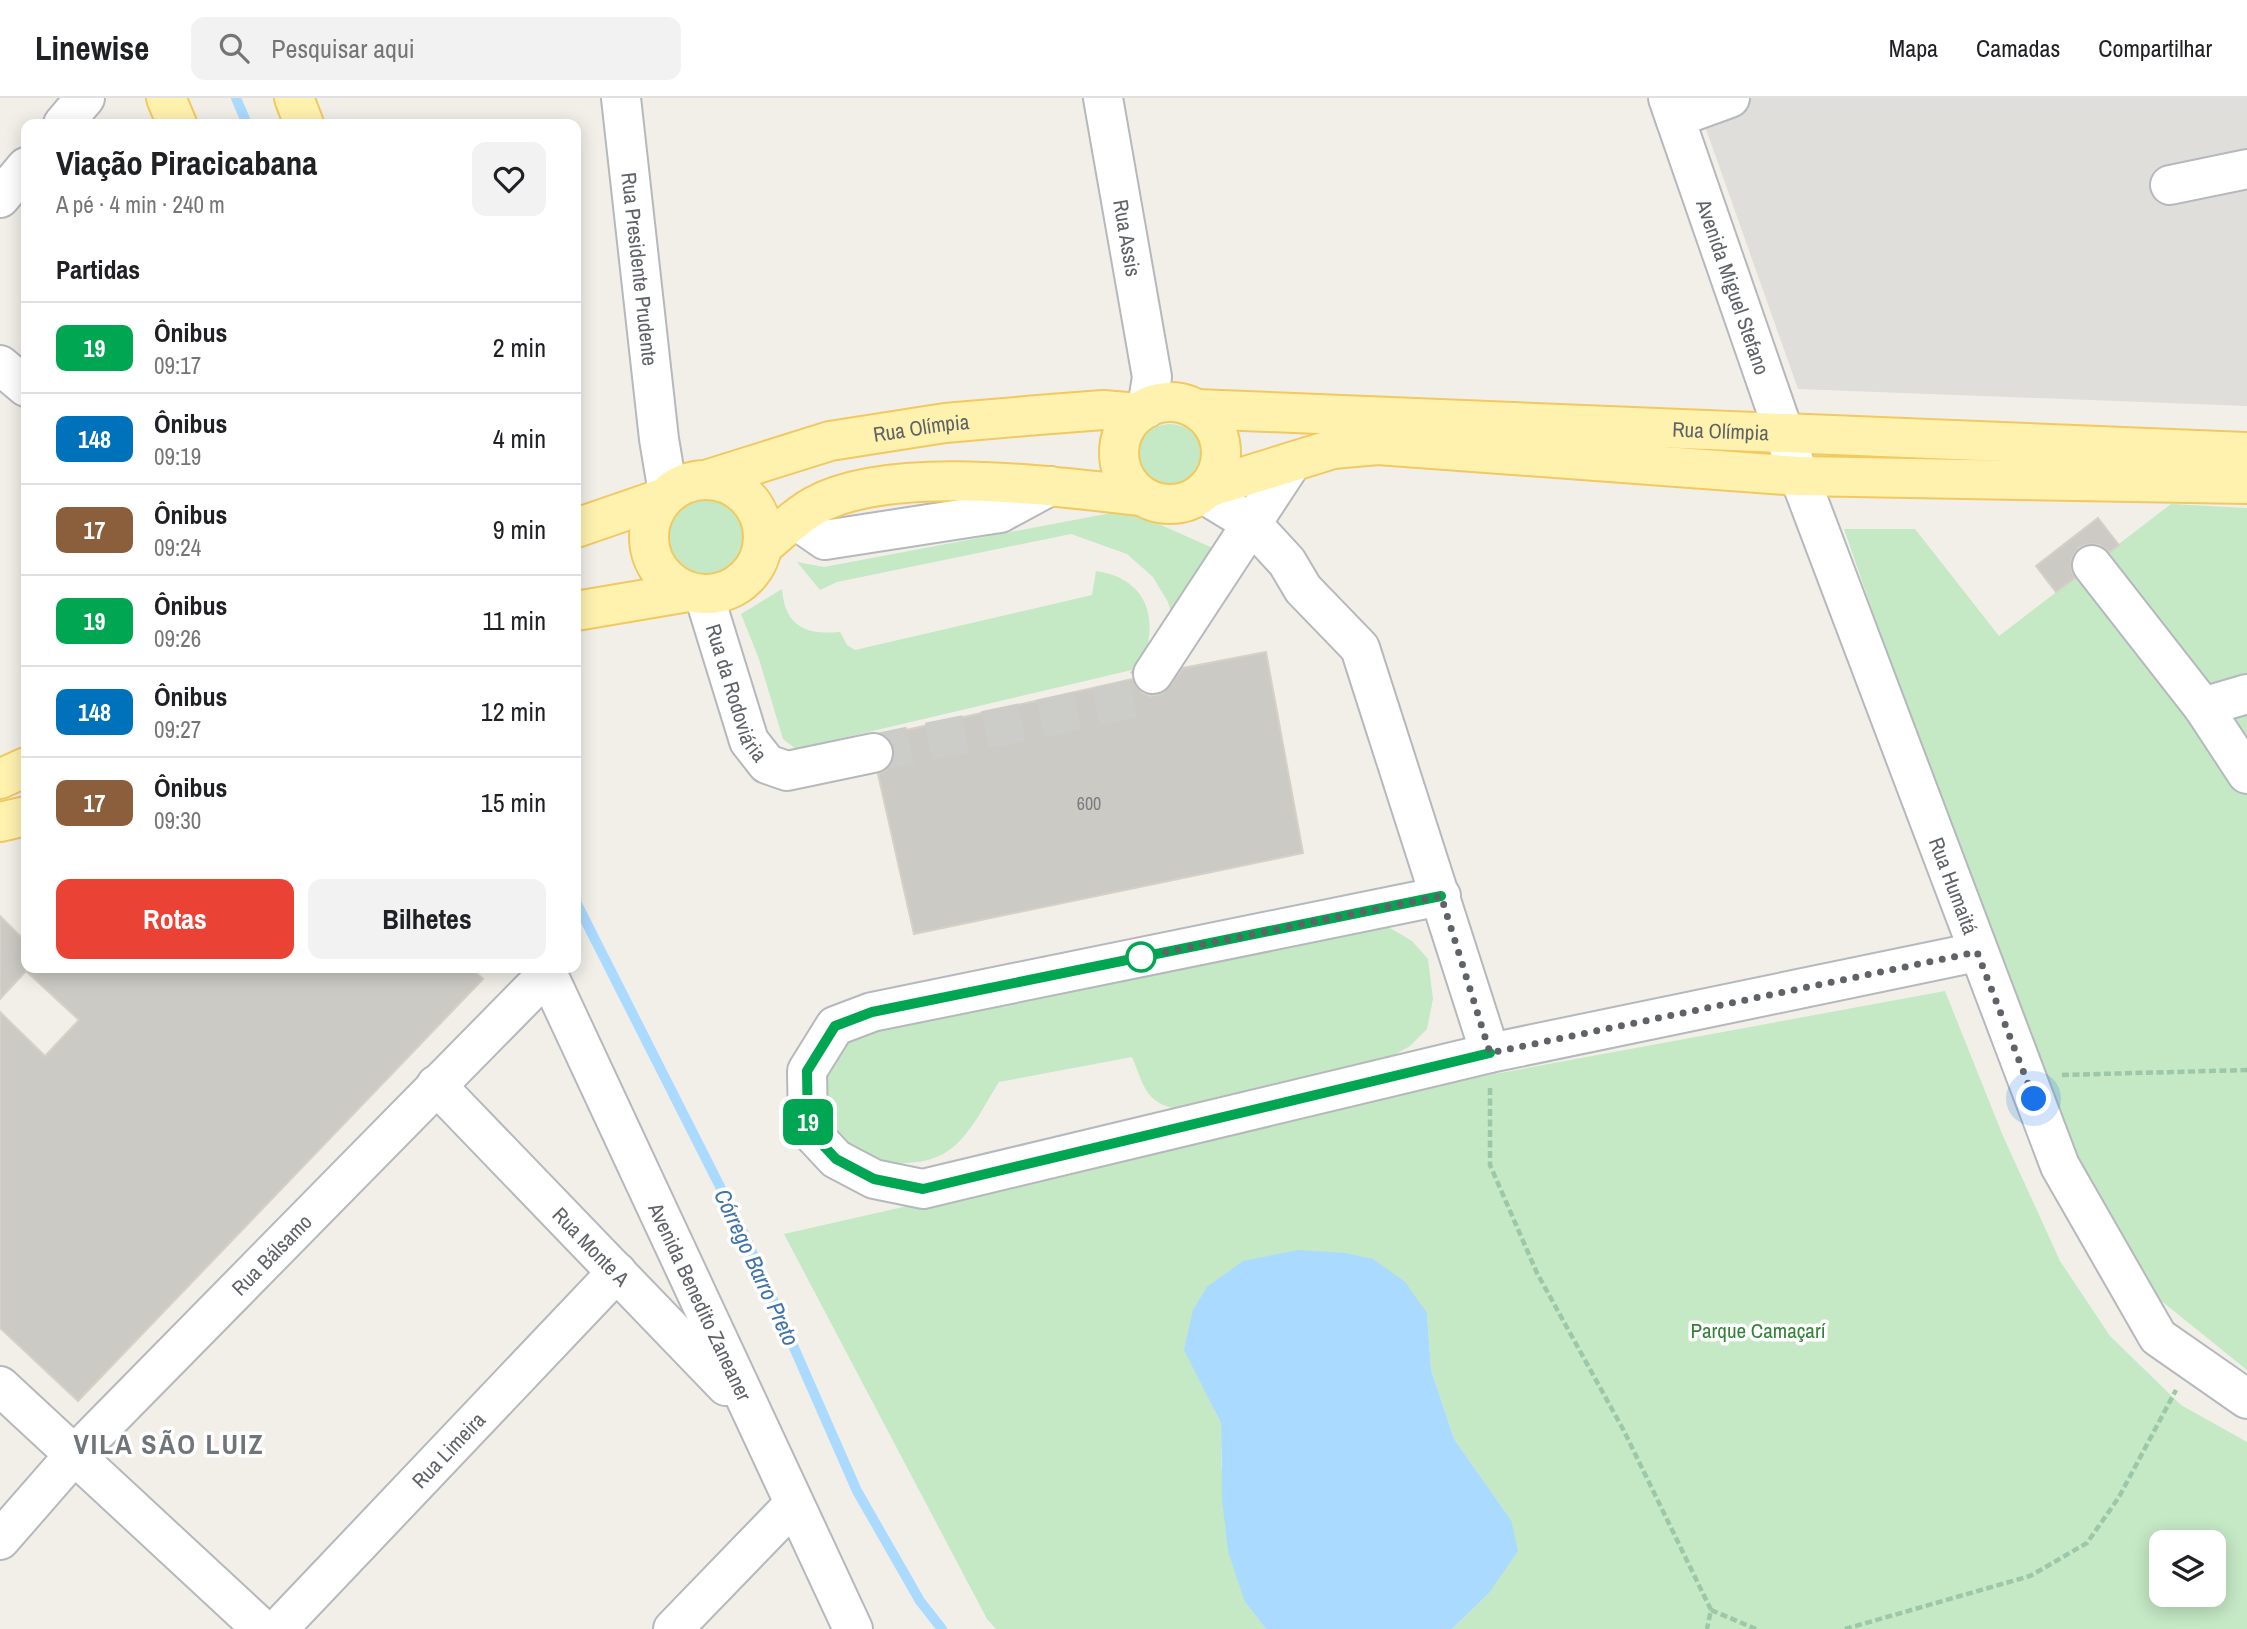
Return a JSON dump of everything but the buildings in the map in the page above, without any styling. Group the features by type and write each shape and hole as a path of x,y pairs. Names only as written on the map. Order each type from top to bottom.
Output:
{"main road":[{"path":"166,98 175,119"},
{"path":"294,98 302,119"},
{"path":"763,545 813,506 851,491 878,485 1007,482 1142,496 1160,503 1197,495 1217,473 1221,455 1219,437 1210,421 1161,402 1126,427 1119,446 1124,473 1142,496"},
{"name":"Rua Olímpia","path":"706,479 843,439 945,423 1102,410 1161,402 1787,434 2247,452"},
{"name":"Rua Olímpia","path":"1197,495 1333,449 1378,445 1799,476 2247,484"},
{"path":"581,526 666,496 680,485 706,479 739,489 751,500 763,530 763,545 751,572 738,585 722,592 696,593 581,610"},
{"path":"666,496 649,527 652,560 673,585 696,593"},
{"path":"0,779 21,769"}],"street":[{"path":"67,119 85,98"},
{"name":"Rua Presidente Prudente","path":"621,98 666,496"},
{"name":"Rua Assis","path":"1103,98 1161,402"},
{"path":"1671,108 1730,98"},
{"name":"Avenida Miguel Stefano","path":"1671,108 1787,434 1799,476"},
{"path":"2170,185 2247,169"},
{"path":"0,198 21,173"},
{"path":"0,365 21,383"},
{"path":"659,439 706,479"},
{"path":"1153,674 1292,462"},
{"name":"Rua Humaitá","path":"1799,476 2060,1166 2158,1337 2247,1399"},
{"path":"1197,495 1303,589 1360,648 1490,1053"},
{"path":"2092,565 2203,707 2247,774"},
{"name":"Rua da Rodoviária","path":"696,593 749,741 766,764 787,771 873,753"},
{"path":"2203,707 2247,694"},
{"path":"1441,896 872,1012 835,1026 807,1071 808,1129 836,1159 874,1179 923,1189 1490,1053 1977,952"},
{"name":"Rua Bálsamo","path":"0,1540 75,1454 544,973"},
{"name":"Avenida Benedito Zaneaner","path":"547,973 748,1409 853,1629"},
{"name":"Rua Monte A","path":"436,1085 748,1409"},
{"name":"Rua Limeira","path":"278,1629 617,1272"},
{"path":"0,1386 262,1629"},
{"path":"673,1629 793,1505"}],"path":[{"path":"1490,1053 1490,1165 1537,1273 1624,1432 1711,1610 1707,1629"},
{"path":"2025,1076 2247,1070"},
{"path":"1844,1629 2030,1576 2087,1543 2119,1497 2191,1361"},
{"path":"1711,1610 1756,1629"}],"shaded area":[{"path":"1695,98 2247,98 2247,406 1798,389"}],"green space":[{"path":"1163,424 1177,424 1189,429 1199,439 1204,458 1199,477 1189,487 1177,492 1163,492 1151,487 1141,477 1136,465 1136,451 1141,439 1151,429"},
{"path":"705,498 721,501 734,510 743,523 746,539 743,555 734,568 721,577 705,580 689,577 676,568 667,555 664,539 667,523 676,510 689,501"},
{"path":"2171,504 2247,508 2247,1370 2154,1295 2050,1124 1844,529 1915,529 1999,636"},
{"path":"1127,510 1215,549 1174,624 1168,602 1153,577 1127,554 1071,534 837,582 820,590 797,562 824,567"},
{"path":"1096,571 1128,583 1139,593 1146,605 1149,635 1140,668 796,749 783,739 759,659 741,614 782,589 788,612 799,626 817,632 840,632 847,645 855,650 1092,595"},
{"path":"1364,922 1390,928 1412,941 1428,959 1433,999 1427,1029 1410,1046 1387,1059 1179,1109 1152,1098 1132,1057 999,1082 975,1122 952,1148 928,1160 911,1163 875,1159 858,1153 831,1131 823,1116 820,1099 822,1068 860,1026"},
{"name":"Parque Camaçarí","path":"1945,991 2003,1136 2060,1261 2110,1336 2181,1405 2247,1442 2247,1629 1452,1629 1489,1593 1511,1520 1454,1439 1431,1370 1427,1313 1185,1350 1221,1423 1221,1466 1245,1602 1266,1629 996,1629 987,1619 784,1234 1473,1078"}],"water":[{"path":"1298,1250 1345,1253 1373,1259 1405,1282 1427,1313 1431,1370 1454,1439 1511,1520 1518,1551 1489,1593 1452,1629 1266,1629 1245,1602 1228,1551 1222,1499 1221,1423 1184,1350 1193,1310 1207,1287 1243,1261"}],"waterway":[{"name":"Córrego Barro Preto","path":"236,98 245,119"},
{"name":"Córrego Barro Preto","path":"581,912 744,1234 857,1491 920,1601 942,1629"}],"tunnel":[{"path":"873,753 1134,699 1153,674"}],"bus line":[{"name":"19","path":"1441,896 872,1012 835,1026 807,1071 808,1129 836,1159 874,1179 923,1189 1490,1053"}],"district":[{"name":"VILA SÃO LUIZ","path":"169,1444"}],"route":[{"path":"1141,957 1441,896 1490,1053 1977,952 2034,1099"}]}
